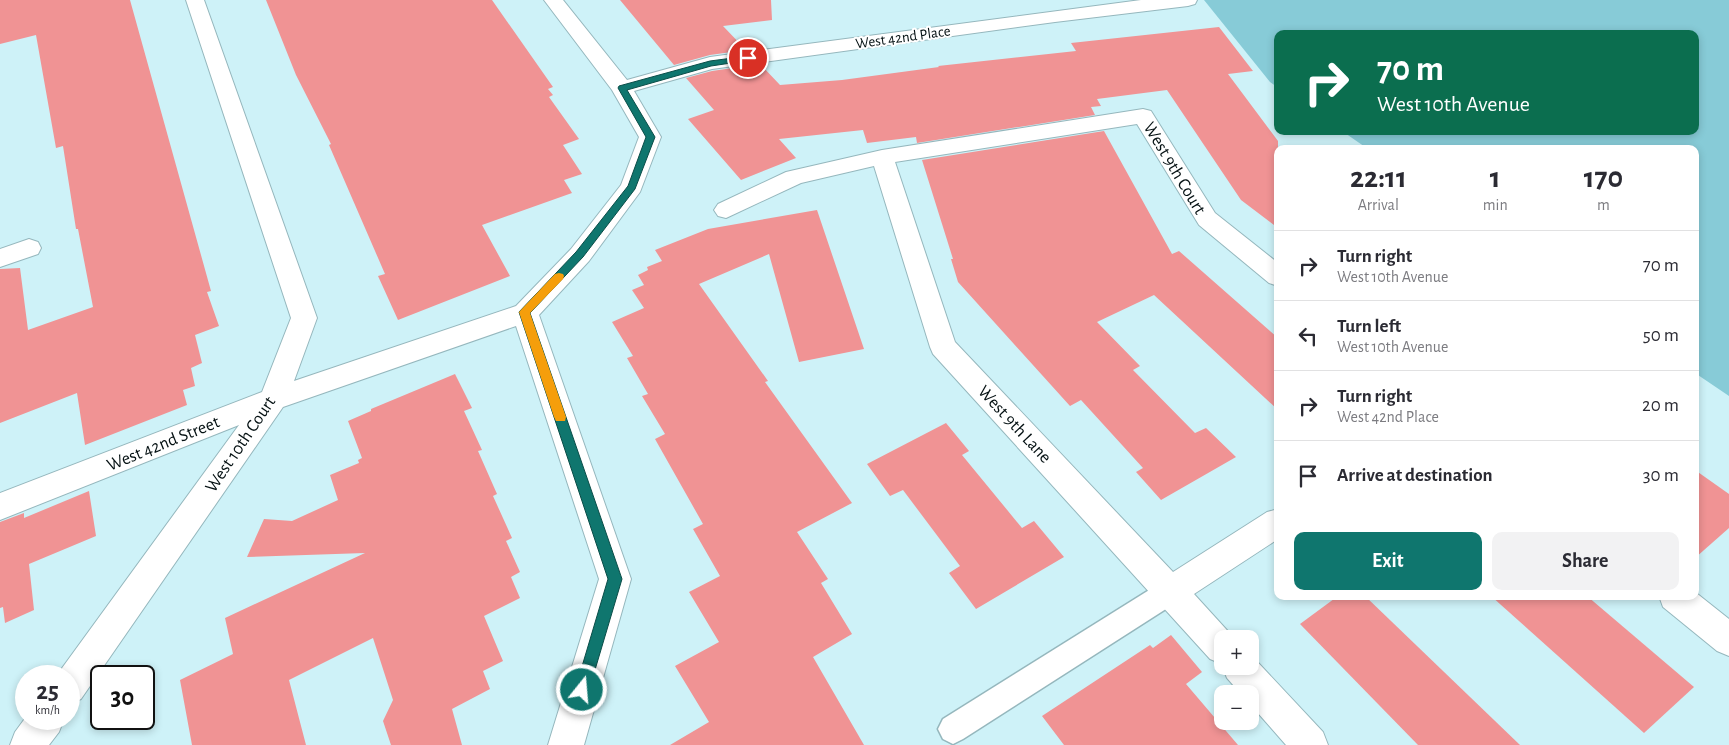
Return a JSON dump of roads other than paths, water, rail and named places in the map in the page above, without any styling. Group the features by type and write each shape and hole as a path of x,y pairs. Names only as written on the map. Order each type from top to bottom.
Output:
{"street":[{"name":"West 10th Court","path":"80,672 274,399 304,318 195,0"},
{"path":"553,0 622,88 650,137 632,187 580,255 525,312 615,579 566,745"},
{"name":"West 42nd Place","path":"622,88 710,63 1050,8 1188,0"},
{"name":"West 9th Court","path":"882,157 1143,116 1206,220 1274,274"},
{"path":"726,210 794,178 882,157"},
{"name":"West 9th Lane","path":"882,157 943,347 1214,639"},
{"path":"0,258 29,248"},
{"name":"West 42nd Street","path":"0,507 274,399 525,312"},
{"path":"1171,591 1274,525"},
{"path":"1680,600 1729,640"},
{"path":"1247,675 1310,745"},
{"path":"28,745 38,730"}],"lane":[{"path":"953,729 1171,591"}]}
